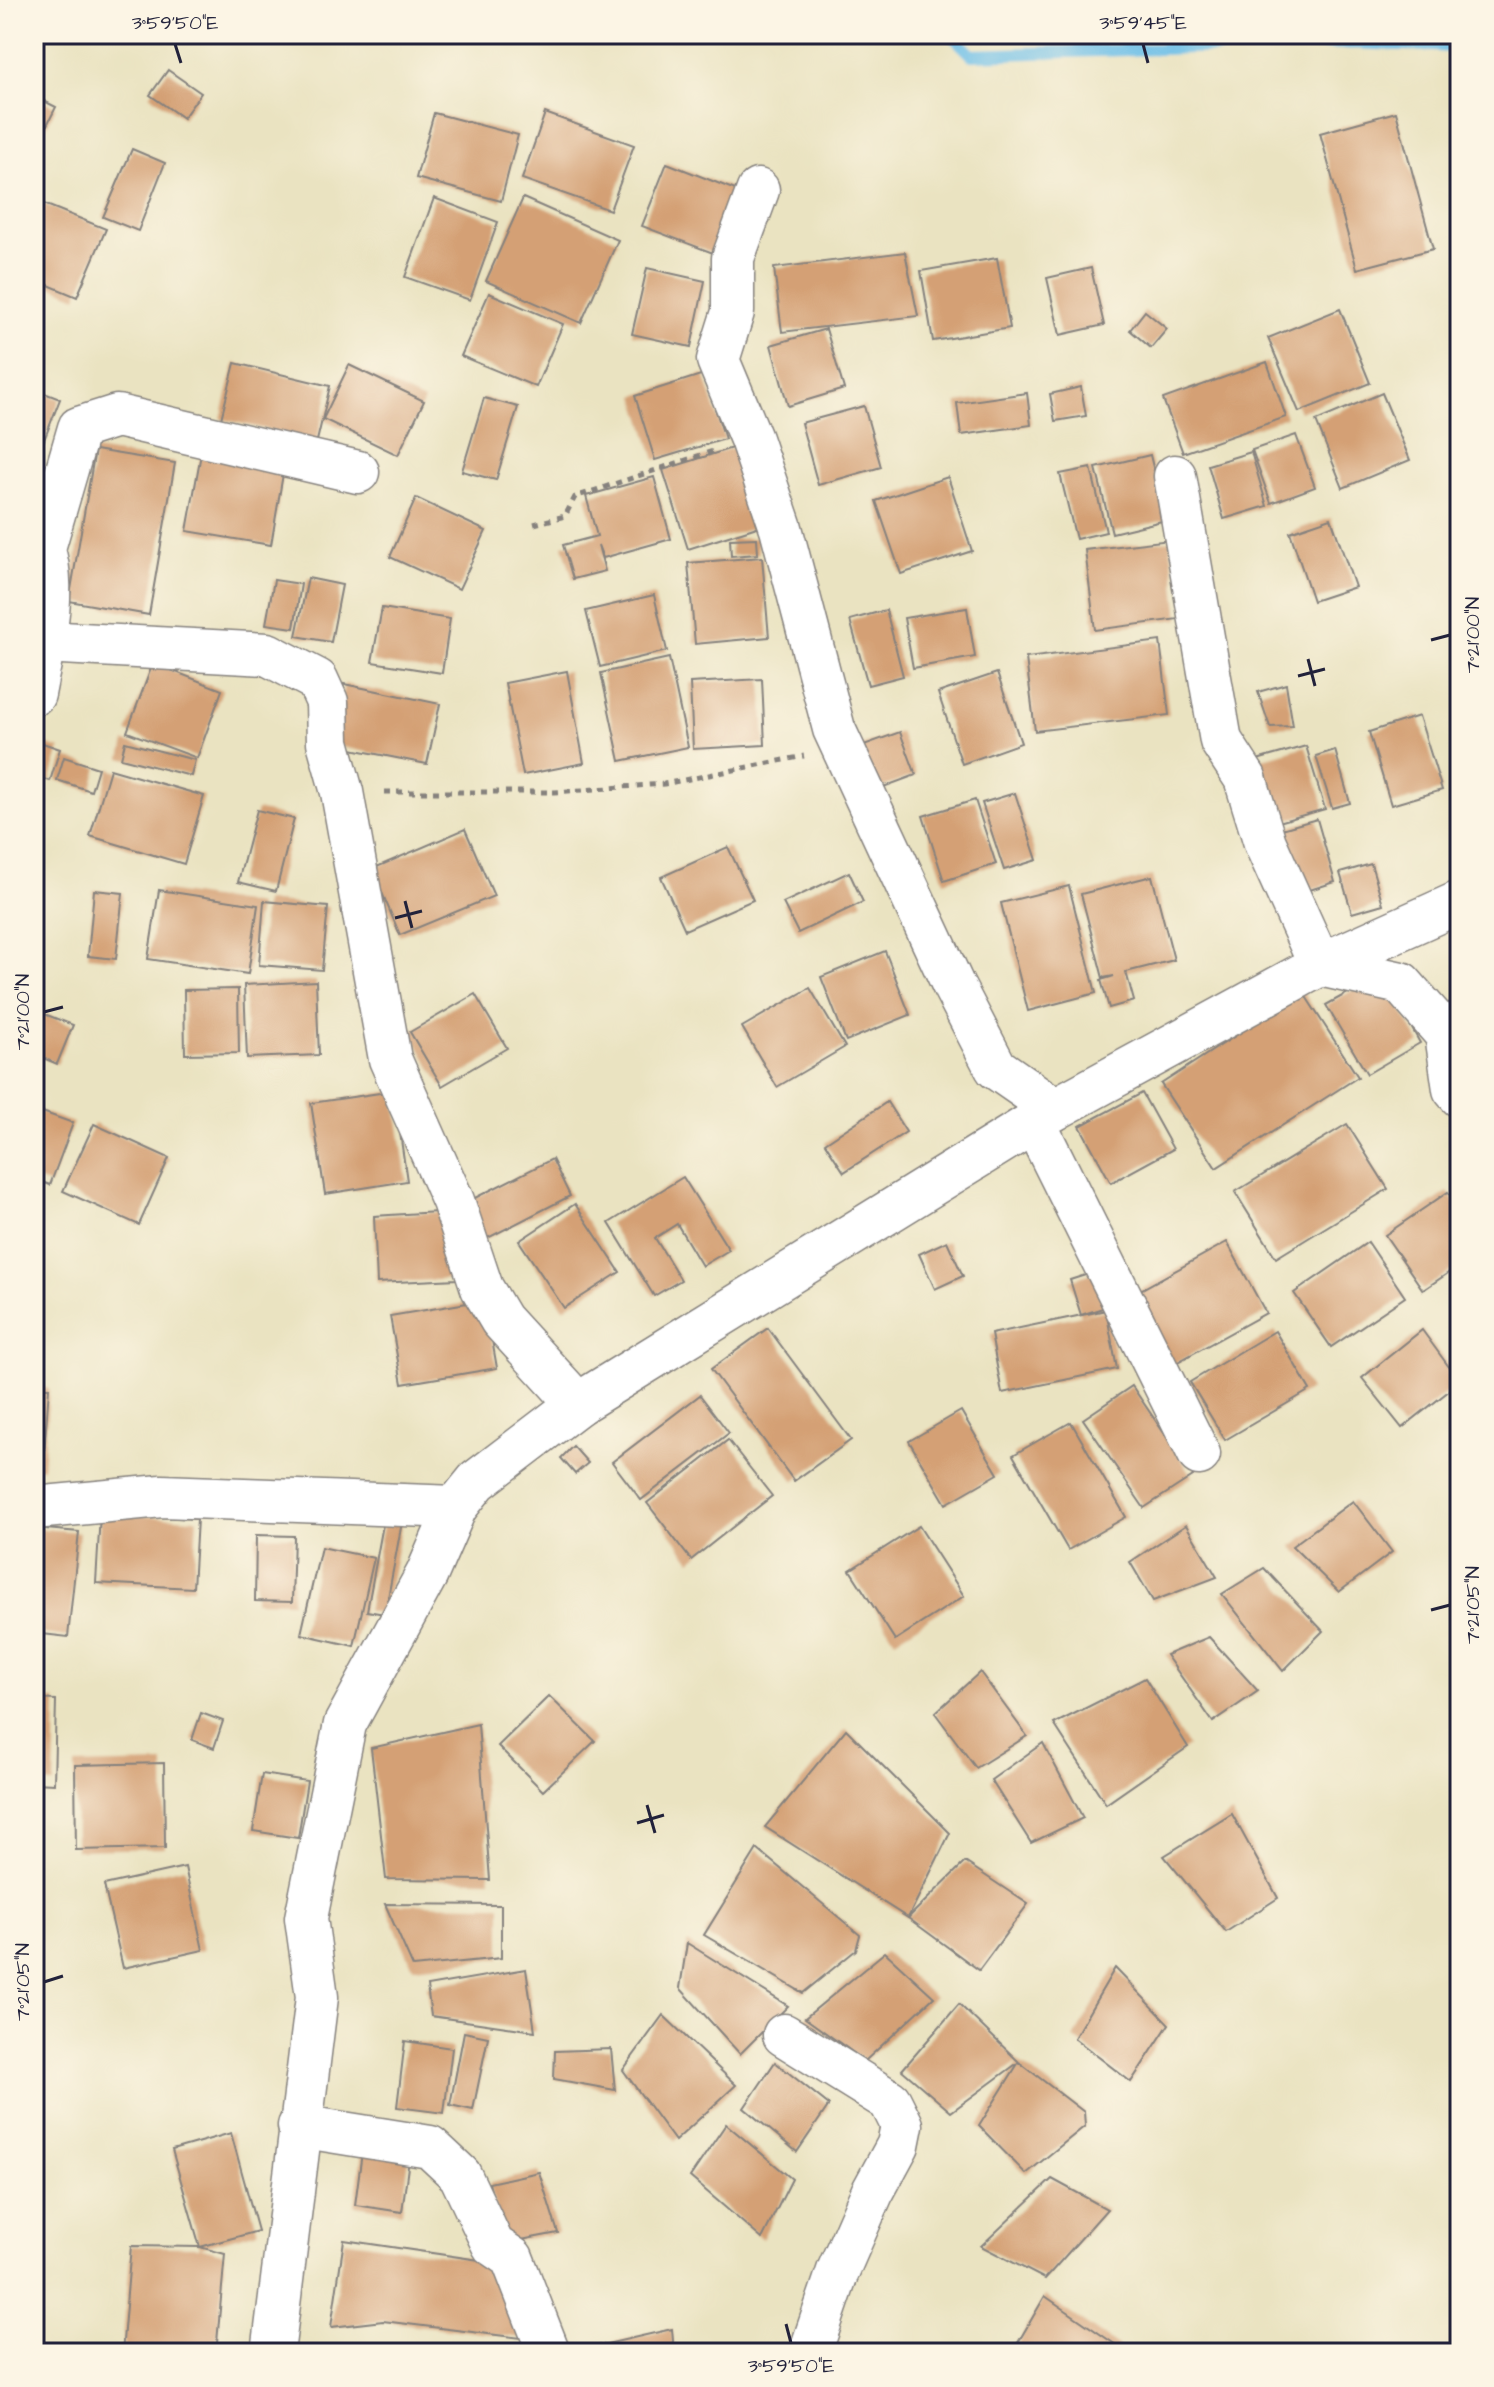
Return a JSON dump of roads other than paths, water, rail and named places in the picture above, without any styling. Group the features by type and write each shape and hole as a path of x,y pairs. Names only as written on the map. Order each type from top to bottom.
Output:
{"street":[{"path":"758,190 733,258 733,312 718,360 751,439 781,528 834,729 954,987 996,1068 1045,1116 1199,1454"},
{"path":"34,694 50,591 40,539 79,428 117,416 358,472"},
{"path":"1175,476 1221,741 1245,778 1265,843 1320,965"},
{"path":"43,642 267,654 317,680 327,702 328,742 342,792 390,1059 453,1201 482,1288 501,1320 578,1404"},
{"path":"273,2353 317,1997 306,1918 345,1724 427,1574 456,1507 477,1481 578,1404 1045,1116 1320,965 1460,902"},
{"path":"1320,965 1401,983 1446,1034 1454,1089 1460,1096"},
{"path":"34,1508 162,1496 456,1507"},
{"path":"784,2035 890,2101 902,2125 898,2145 872,2193 838,2271 810,2353"},
{"path":"299,2126 430,2147 460,2175 493,2245 512,2258 549,2353"}],"waterway":[{"path":"951,34 972,55 1350,43 1460,47"}]}
